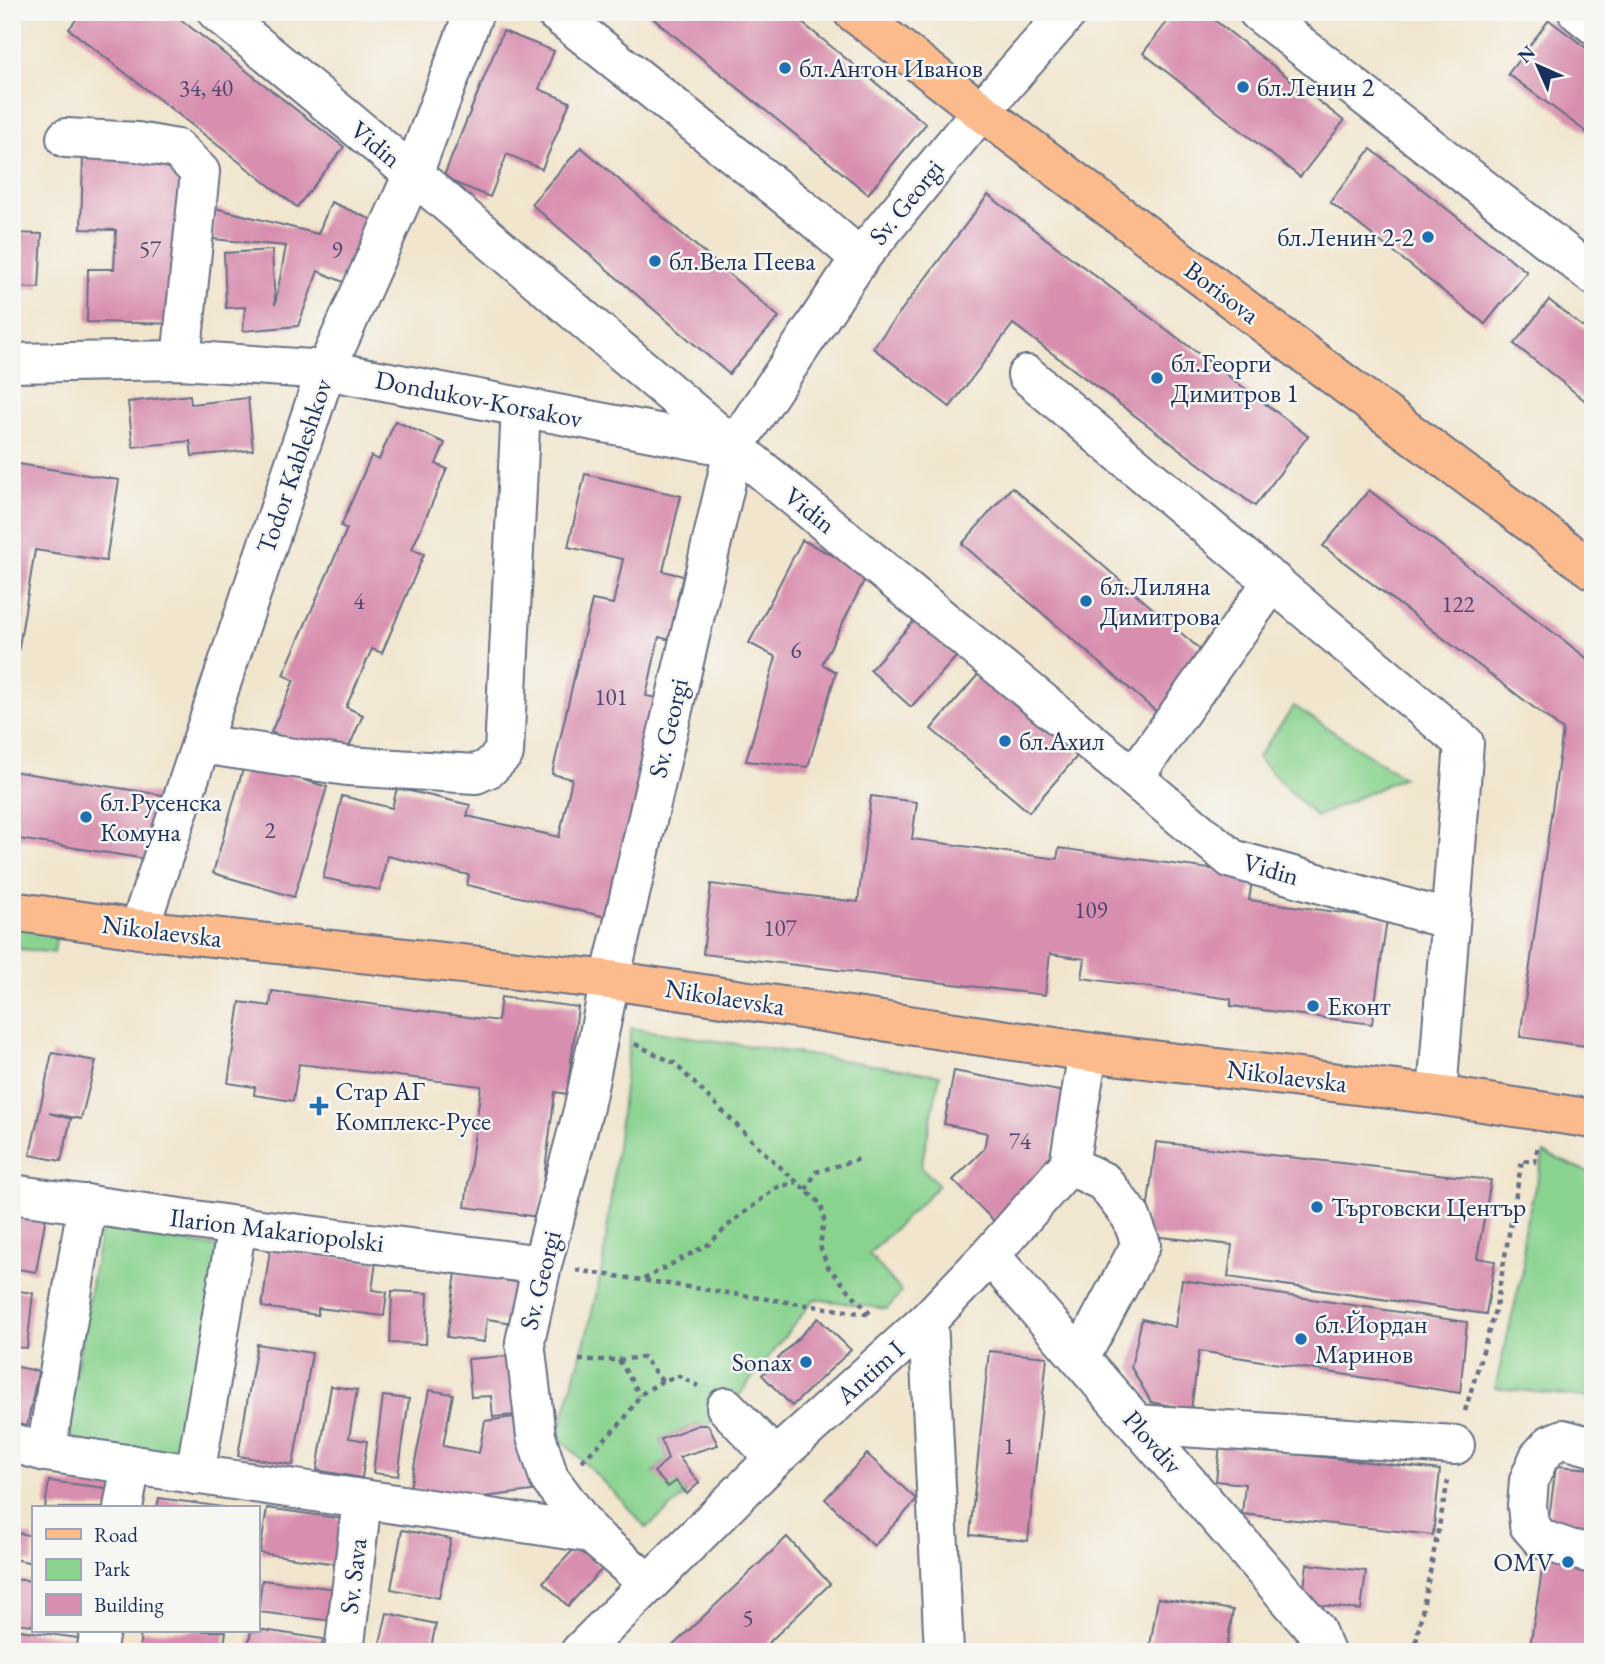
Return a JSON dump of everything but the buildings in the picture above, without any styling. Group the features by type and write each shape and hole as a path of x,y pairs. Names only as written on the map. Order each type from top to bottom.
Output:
{"main road":[{"name":"Borisova","path":"853,12 1593,570"},
{"name":"Nikolaevska","path":"12,911 139,929 610,980 1088,1052 1573,1114"}],"street":[{"name":"Vidin","path":"216,12 734,447 1232,859 1450,920"},
{"name":"Todor Kableshkov","path":"139,929 326,370 412,174 474,12"},
{"path":"555,12 860,258"},
{"name":"Sv. Georgi","path":"649,1584 590,1533 549,1478 536,1436 525,1342 542,1265 584,1107 610,980 734,447 860,258 981,111 1068,12"},
{"path":"1258,12 1593,275"},
{"path":"1578,12 1593,24"},
{"path":"66,138 137,142 177,149 200,172 181,359"},
{"name":"Dondukov-Korsakov","path":"12,363 181,359 326,370 734,447"},
{"path":"1027,374 1464,743 1437,1095"},
{"path":"201,744 347,766 476,774 489,768 504,753 521,407"},
{"path":"1134,777 1273,581"},
{"path":"1080,1359 1141,1244 1131,1217 1104,1182 1069,1165 1088,1052"},
{"name":"Antim I","path":"580,1652 775,1458 928,1320 990,1255 1069,1165"},
{"name":"Ilarion Makariopolski","path":"12,1194 542,1265"},
{"path":"87,1204 29,1448 590,1533"},
{"path":"195,1475 237,1226"},
{"name":"Plovdiv","path":"990,1255 1320,1640"},
{"path":"928,1320 944,1652"},
{"path":"726,1408 775,1458"},
{"path":"1137,1424 1455,1445"},
{"path":"1593,1447 1563,1439 1551,1444 1539,1457 1529,1480 1527,1506 1529,1525 1541,1539 1593,1554"},
{"path":"123,1506 131,1464"},
{"path":"538,1526 549,1478"},
{"name":"Sv. Sava","path":"344,1652 362,1500"},
{"path":"96,1652 100,1632"}],"path":[{"path":"600,1027 674,1063 821,1204 824,1220 820,1246 828,1267 871,1315"},
{"path":"1414,1652 1455,1445 1496,1307 1522,1160 1535,1162 1573,1114"},
{"path":"806,1190 817,1172 863,1158"},
{"path":"643,1280 709,1244 776,1188 797,1182"},
{"path":"542,1265 894,1319 928,1320"},
{"path":"579,1360 643,1357 662,1381"},
{"path":"619,1360 640,1395"},
{"path":"582,1461 623,1421 640,1395 662,1381 679,1376 696,1385 726,1408"}],"green space":[{"path":"1294,706 1403,777 1316,817 1257,758"},
{"path":"12,926 57,931 54,953 12,948"},
{"path":"631,1028 940,1075 921,1167 939,1185 869,1254 902,1292 887,1309 814,1299 736,1399 708,1425 697,1425 661,1439 668,1459 654,1472 676,1481 687,1494 646,1528 558,1436 603,1265"},
{"path":"1544,1153 1593,1174 1593,1398 1495,1388 1524,1265 1523,1234"},
{"path":"101,1228 229,1249 193,1462 64,1440"}],"place":[{"name":"бл.Антон Иванов","path":"785,68"},
{"name":"бл.Ленин 2","path":"1243,87"},
{"name":"бл.Ленин 2-2","path":"1428,237"},
{"name":"бл.Вела Пеева","path":"655,261"},
{"name":"бл.Георги Димитров 1","path":"1157,378"},
{"name":"бл.Лиляна Димитрова","path":"1086,601"},
{"name":"бл.Ахил","path":"1005,741"},
{"name":"бл.Русенска Комуна","path":"86,817"},
{"name":"Еконт","path":"1313,1006"},
{"name":"Стар АГ Комплекс-Русе","path":"319,1106"},
{"name":"Търговски Център","path":"1317,1207"},
{"name":"бл.Йордан Маринов","path":"1301,1339"},
{"name":"Sonax","path":"806,1362"},
{"name":"OMV","path":"1568,1562"}]}
